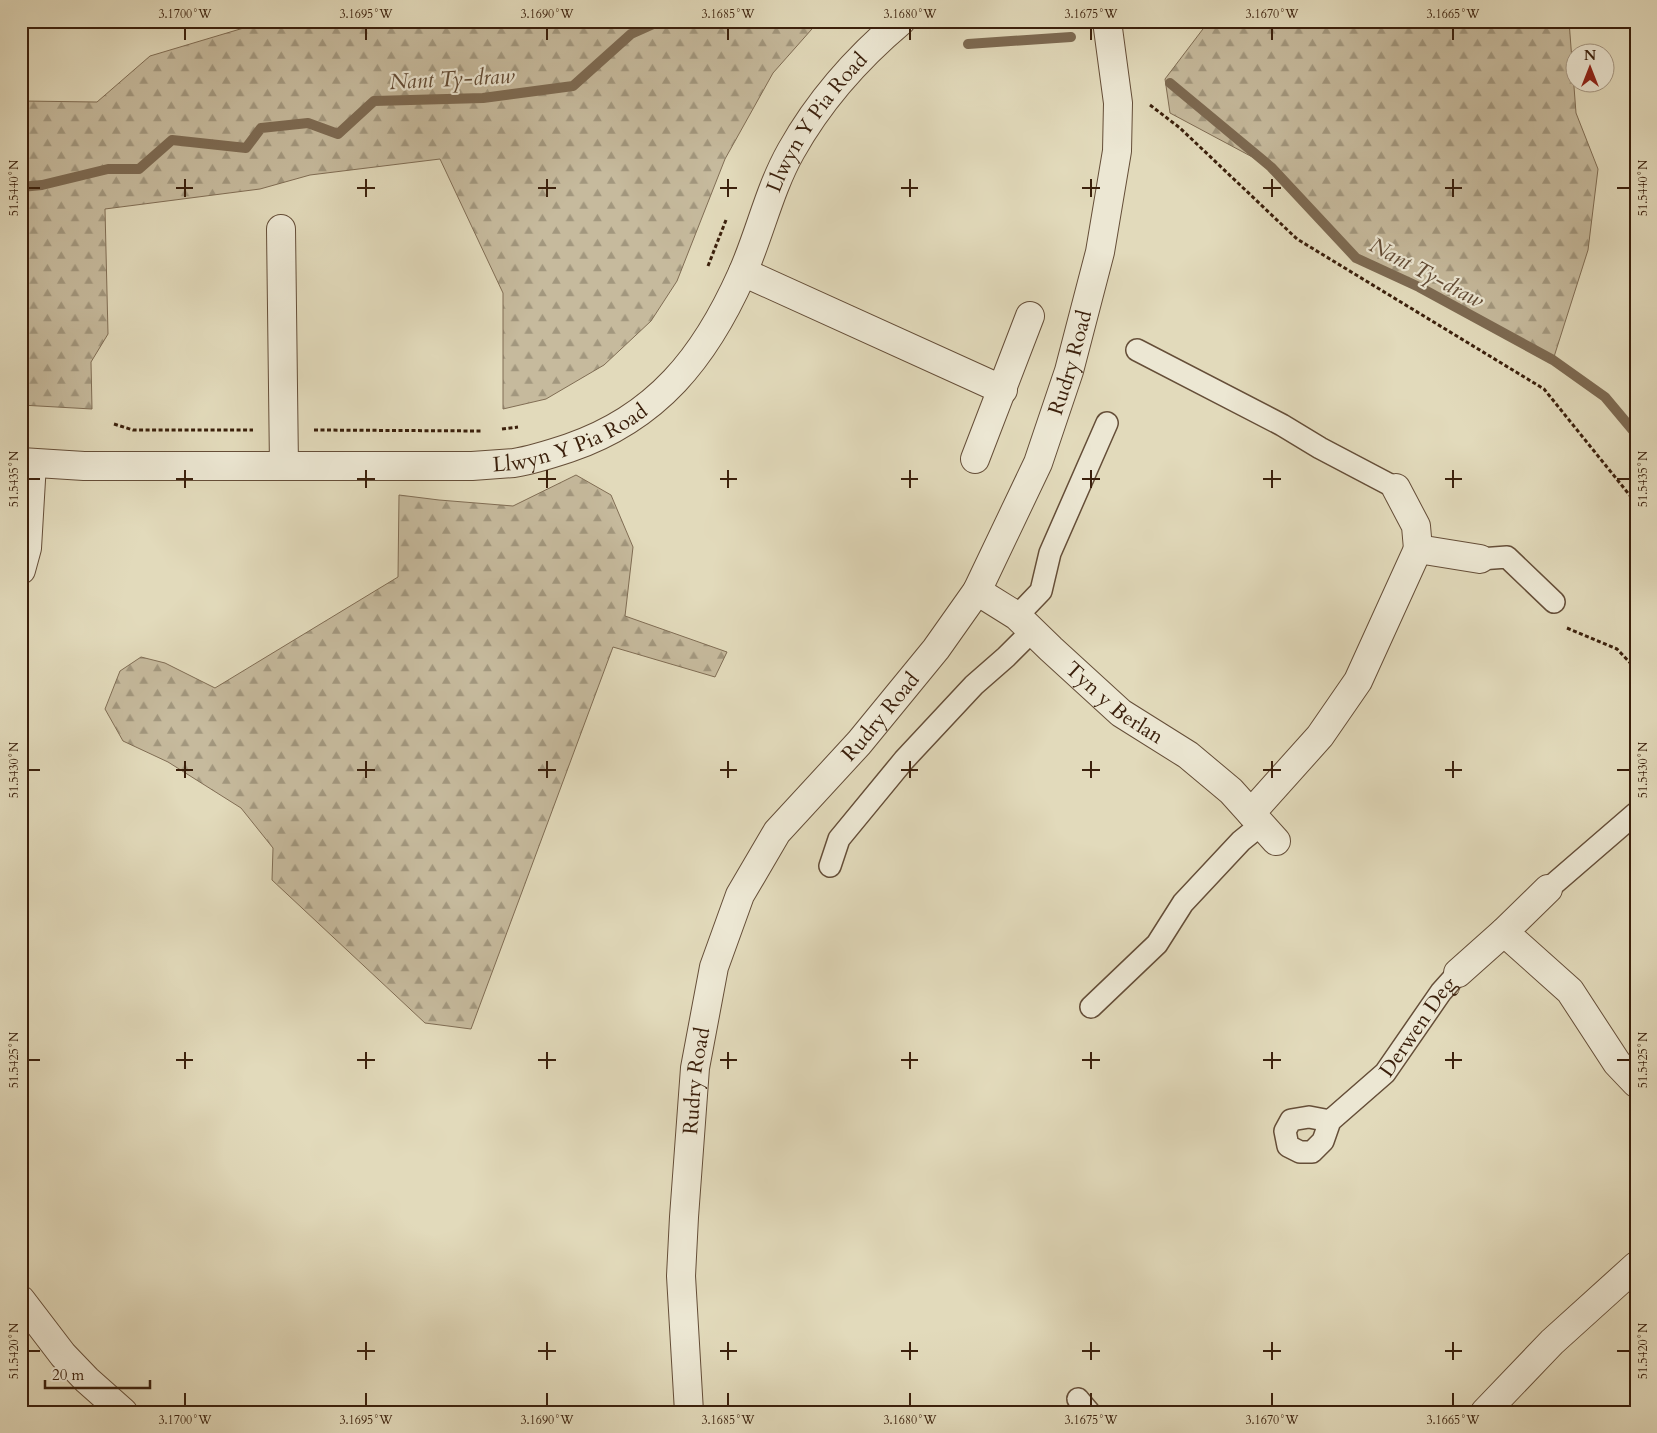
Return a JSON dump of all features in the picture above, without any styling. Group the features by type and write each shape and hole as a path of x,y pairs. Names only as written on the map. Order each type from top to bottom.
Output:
{"street":[{"name":"Llwyn Y Pia Road","path":"27,463 93,466 472,466 514,463 549,455 589,441 648,406 674,382 701,350 722,318 743,272 771,193 791,152 819,106 859,60 900,21"},
{"name":"Rudry Road","path":"689,1412 681,1276 684,1217 695,1068 714,967 740,895 777,832 859,743 936,649 977,590 1038,463 1069,371 1100,252 1117,151 1118,103 1107,21"},
{"path":"281,229 284,466"},
{"path":"743,272 1003,390"},
{"path":"975,459 1030,316"},
{"path":"21,570 27,548 27,463"},
{"path":"1263,826 1320,736 1358,681 1418,549 1416,526 1396,488"},
{"path":"1418,549 1480,559"},
{"name":"Tyn y Berlan","path":"977,590 1024,623 1121,713 1188,755 1230,791 1263,826"},
{"name":"Derwen Deg","path":"1458,973 1548,889"},
{"path":"1504,932 1570,991 1617,1063 1636,1083"},
{"path":"1485,1412 1552,1342 1636,1266"},
{"path":"25,1313 75,1367 123,1412"}],"lane":[{"path":"1137,350 1282,425 1320,448 1396,488"},
{"path":"830,866 839,839 904,760 974,685 1006,657 1041,590 1050,553 1106,422"},
{"path":"1480,559 1507,557 1554,602"},
{"path":"1548,889 1636,813"},
{"path":"1091,1007 1157,944 1183,903 1241,840 1263,826"},
{"name":"Derwen Deg","path":"1330,1121 1385,1072 1441,992 1458,973"}],"path":[{"path":"1118,103 1150,105 1180,128 1297,239 1544,389 1636,503"},
{"path":"704,275 728,215"},
{"path":"114,424 133,430 492,431"},
{"path":"501,430 527,426"}],"green space":[{"path":"267,21 819,21 773,73 725,159 677,281 651,321 604,365 546,399 503,409 503,293 440,159 310,175 260,189 105,209 108,334 91,362 92,409 21,405 21,101 97,102 150,56"},
{"path":"1209,21 1569,21 1571,42 1564,42 1564,92 1574,92 1576,113 1598,169 1588,250 1553,360 1419,287 1356,258 1271,167 1170,113 1165,79"},
{"path":"576,475 611,495 633,547 625,616 727,652 715,677 613,647 471,1029 425,1023 272,880 273,848 241,808 168,762 123,741 105,709 120,671 141,657 165,663 215,688 398,577 399,495 513,506"}],"waterway":[{"name":"Nant Ty-draw","path":"21,187 42,185 108,169 139,169 172,140 246,148 261,128 308,123 338,134 374,101 483,98 573,86 631,34 660,21"},
{"name":"Nant Ty-draw","path":"968,44 1071,37"},
{"name":"Nant Ty-draw","path":"1170,83 1271,167 1356,258 1419,287 1553,360 1605,397 1636,434"}]}
